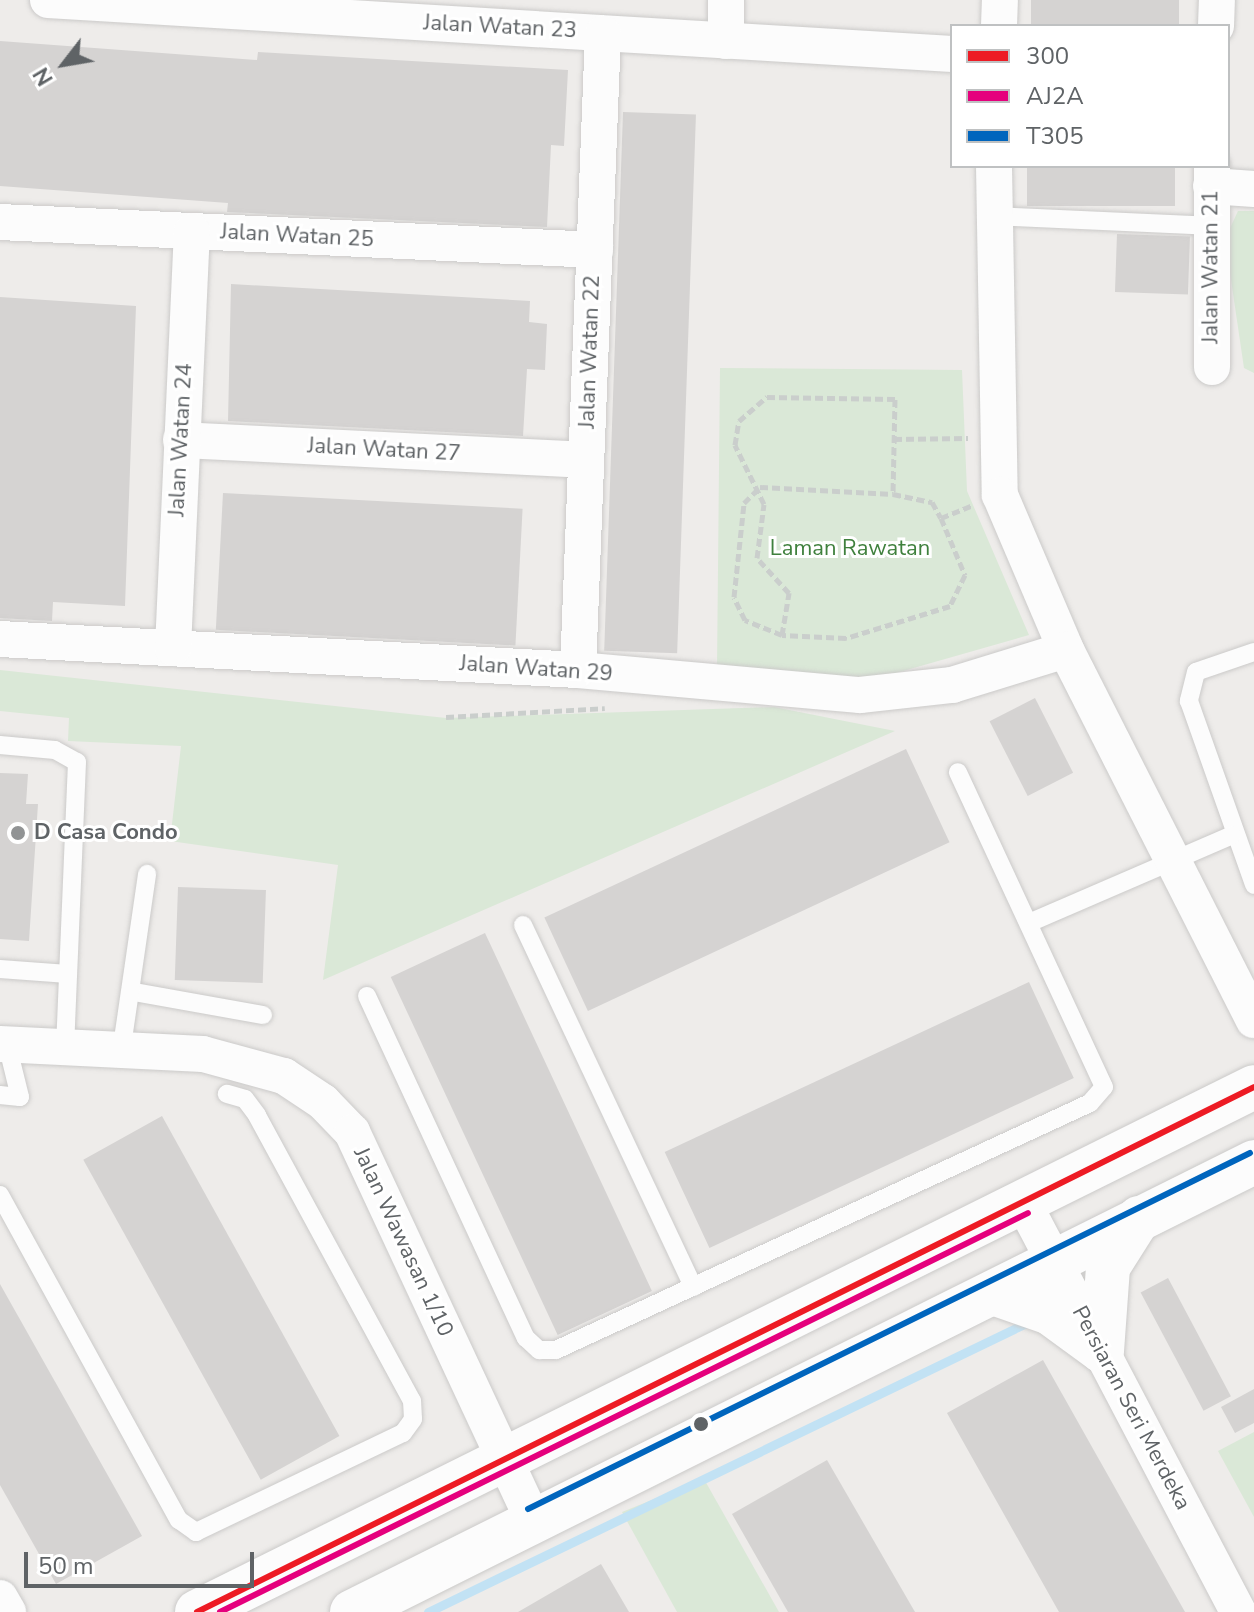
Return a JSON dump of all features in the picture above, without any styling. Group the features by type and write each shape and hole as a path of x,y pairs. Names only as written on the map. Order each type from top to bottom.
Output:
{"main road":[{"path":"197,1612 502,1457 1024,1204 1254,1087"},
{"path":"352,1612 532,1518 1254,1162"},
{"path":"1102,1351 1108,1267 1141,1216"},
{"path":"993,1293 1050,1313 1102,1351"}],"street":[{"path":"726,0 726,41"},
{"path":"999,24 1000,0"},
{"path":"1216,24 1217,0"},
{"name":"Jalan Watan 23","path":"70,1 950,54"},
{"name":"Jalan Watan 22","path":"578,670 603,33"},
{"path":"994,168 992,216 1000,495 1066,650 1254,1020"},
{"path":"1211,176 1254,189"},
{"name":"Jalan Watan 21","path":"1211,176 1212,367"},
{"name":"Jalan Watan 25","path":"0,222 595,250"},
{"name":"Jalan Watan 24","path":"173,648 192,231"},
{"name":"Jalan Watan 27","path":"181,440 586,460"},
{"name":"Jalan Watan 29","path":"0,639 578,670 860,695 952,685 1066,650"},
{"name":"Jalan Wawasan 1/10","path":"4,1044 65,1043 203,1054 284,1076 352,1132 532,1518"},
{"name":"Persiaran Seri Merdeka","path":"1024,1204 1238,1612"},
{"path":"0,1599 8,1612"}],"lane":[{"path":"992,216 1209,226"},
{"path":"1254,652 1196,672 1189,701 1232,835 1254,885"},
{"path":"0,745 55,750 77,762 65,1043"},
{"path":"367,996 526,1338 539,1350 556,1350 1090,1103 1104,1087 1099,1068 958,772"},
{"path":"1029,923 1172,856 1232,835"},
{"path":"122,1046 134,992 147,874"},
{"path":"523,925 693,1287"},
{"path":"0,969 68,974"},
{"path":"134,992 263,1015"},
{"path":"0,1095 20,1097 4,1044"},
{"path":"0,1195 179,1520 196,1532 403,1433 413,1419 412,1401 257,1115 245,1099 227,1094"}],"path":[{"path":"782,635 787,588 757,558 760,487 738,461 735,432 767,397 895,399 893,494"},
{"path":"894,439 997,438"},
{"path":"760,487 893,494 932,502 965,575 950,606 846,638 782,635 745,620 734,597 737,514 760,487"}],"green space":[{"path":"1238,211 1254,211 1254,373 1244,368 1225,239"},
{"name":"Laman Rawatan","path":"720,368 962,370 967,491 1029,635 889,675 827,683 717,667"},
{"path":"0,670 446,718 774,707 895,731 323,980 338,865 170,841 181,746 68,741 69,718 0,711"},
{"path":"1254,1432 1254,1517 1218,1451"},
{"path":"704,1479 779,1612 677,1612 622,1512"}],"building":[{"path":"1031,0 1179,0 1179,24 1031,24"},
{"path":"0,41 257,60 258,52 568,70 564,146 551,145 547,227 227,212 228,203 0,186"},
{"path":"623,112 696,115 677,653 604,651"},
{"path":"1027,168 1175,168 1175,206 1027,206"},
{"path":"1117,234 1190,237 1188,295 1115,292"},
{"path":"231,284 530,301 529,322 547,324 545,370 527,369 523,436 228,421"},
{"path":"0,297 136,306 125,606 53,602 52,621 0,618"},
{"path":"223,493 523,509 515,646 216,630"},
{"path":"1035,698 1073,773 1028,796 990,721"},
{"path":"906,749 950,842 588,1011 544,918"},
{"path":"0,773 28,774 26,804 38,804 29,941 0,939"},
{"path":"178,887 266,890 263,983 175,980"},
{"path":"485,933 652,1291 558,1335 391,977"},
{"path":"1029,982 1074,1078 709,1248 665,1152"},
{"path":"162,1116 339,1436 261,1480 83,1160"},
{"path":"1168,1278 1231,1396 1204,1411 1141,1293"},
{"path":"0,1284 142,1536 56,1584 0,1485"},
{"path":"1043,1360 1185,1612 1059,1612 947,1413"},
{"path":"1254,1389 1254,1423 1235,1433 1221,1407"},
{"path":"827,1460 915,1612 788,1612 732,1514"},
{"path":"601,1564 629,1612 518,1612 568,1583"}],"waterway":[{"path":"428,1612 1026,1323"}],"transit line":[{"name":"300","path":"197,1612 1254,1087"},
{"name":"T305","path":"528,1509 1250,1153"},
{"name":"AJ2A","path":"220,1612 1028,1213"}],"place":[{"name":"D Casa Condo","path":"18,833"}]}
